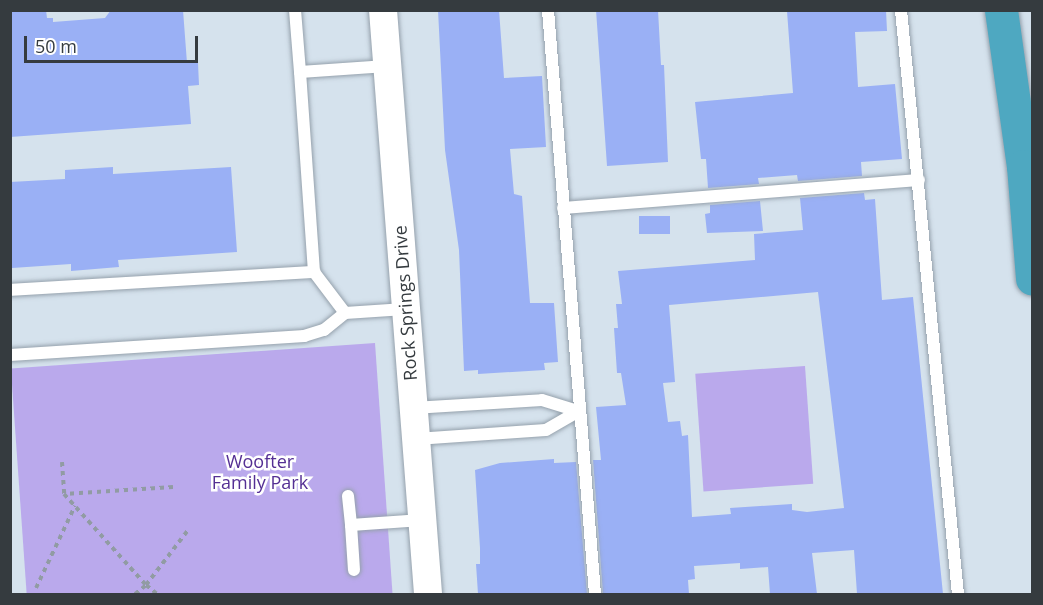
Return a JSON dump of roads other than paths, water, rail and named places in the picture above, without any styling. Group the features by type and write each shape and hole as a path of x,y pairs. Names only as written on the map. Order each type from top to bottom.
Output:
{"highway":[{"path":"1001,10 1023,166 1032,279"}],"street":[{"name":"Rock Springs Drive","path":"383,10 428,594"}],"lane":[{"path":"295,10 314,272 345,313"},
{"path":"548,10 595,594"},
{"path":"901,10 958,594"},
{"path":"300,72 387,66"},
{"path":"563,208 919,180"},
{"path":"10,290 314,272"},
{"path":"10,355 303,336 324,330 345,313 405,309"},
{"path":"413,408 542,400 579,411"},
{"path":"416,439 546,429 579,411"},
{"path":"348,496 354,570"},
{"path":"351,525 422,520"}],"park label":[{"name":"Woofter Family Park","path":"260,472"}]}
